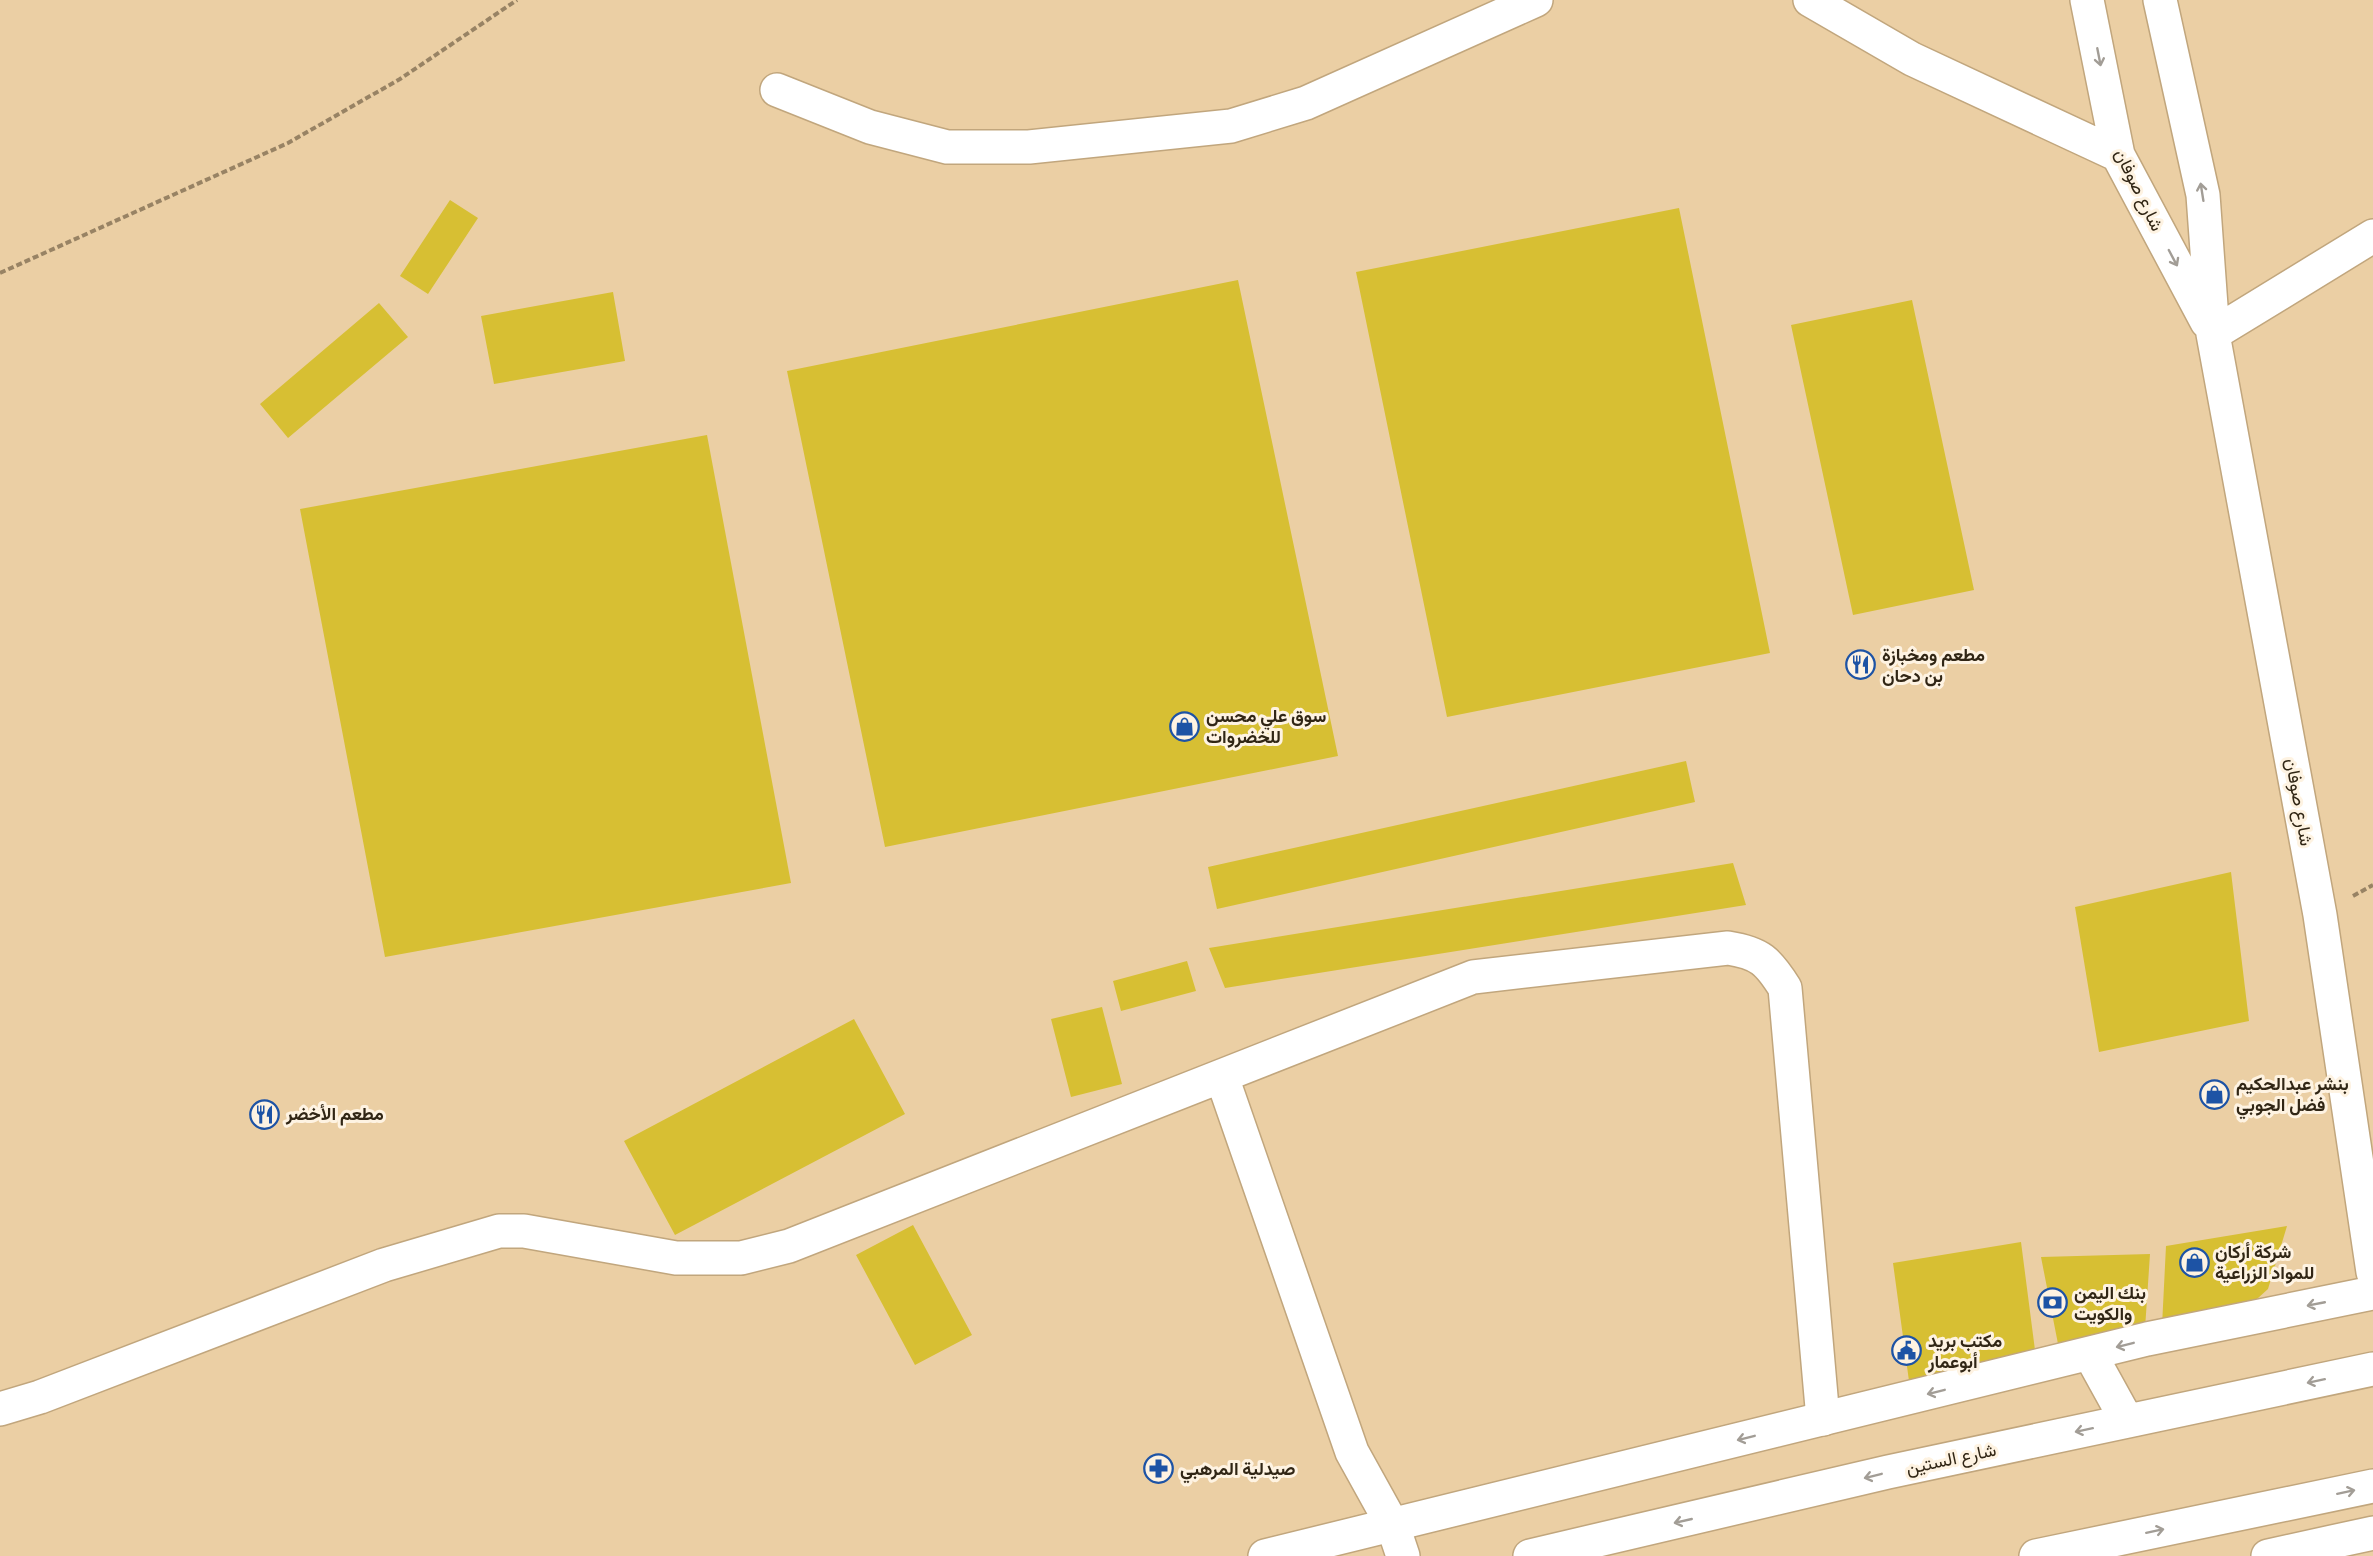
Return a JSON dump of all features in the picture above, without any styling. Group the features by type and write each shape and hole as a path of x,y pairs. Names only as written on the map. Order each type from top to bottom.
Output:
{"main road":[{"path":"777,90 870,127 947,147 1029,147 1232,126 1306,103 1536,0"},
{"path":"1810,0 1912,59 2118,155"},
{"name":"شارع صوفان","path":"2087,0 2118,155 2213,334"},
{"name":"شارع صوفان","path":"2160,0 2203,195 2213,334 2320,915 2373,1272"},
{"path":"2213,334 2373,236"},
{"path":"0,1409 39,1397 384,1265 499,1231 524,1231 676,1258 741,1258 789,1246 1473,977 1728,948 1751,952 1770,964 1785,988 1823,1419"},
{"path":"1222,1077 1352,1452 1398,1541"},
{"path":"1265,1556 1398,1541 1823,1419 2090,1354 2266,1314 2373,1293"},
{"path":"2090,1354 2127,1421"},
{"name":"شارع الستين","path":"1530,1556 1888,1472 2373,1369"},
{"path":"2036,1556 2125,1547 2373,1486"},
{"path":"2268,1556 2373,1533"}],"path":[{"path":"0,273 288,143 400,79 517,0"}],"building":[{"path":"450,200 478,218 428,294 400,276"},
{"path":"1679,208 1770,653 1447,717 1356,272"},
{"path":"1238,280 1338,756 885,847 787,371"},
{"path":"613,292 625,361 494,384 481,316"},
{"path":"1912,300 1974,590 1853,615 1791,325"},
{"path":"379,303 408,337 288,438 260,404"},
{"path":"707,435 791,883 385,957 300,509"},
{"path":"1686,761 1695,802 1217,909 1208,867"},
{"path":"1733,863 1746,905 1225,988 1209,948"},
{"path":"2231,872 2249,1021 2099,1052 2075,907"},
{"path":"1187,961 1196,991 1121,1011 1113,981"},
{"path":"1102,1007 1122,1084 1071,1097 1051,1019"},
{"path":"854,1019 905,1114 675,1235 624,1141"},
{"path":"913,1225 972,1335 915,1365 856,1255"},
{"path":"2287,1226 2268,1289 2247,1308 2162,1326 2166,1246"},
{"path":"2021,1242 2036,1358 1909,1381 1893,1263"},
{"path":"2150,1254 2145,1329 2059,1349 2041,1257"}],"place":[{"name":"مطعم ومخبازة بن دحان","path":"1861,665"},
{"name":"سوق علي محسن للخضروات","path":"1185,726"},
{"name":"بنشر عبدالحكيم فضل الجوبي","path":"2215,1094"},
{"name":"مطعم الأخضر","path":"265,1114"},
{"name":"شركة أركان للمواد الزراعية","path":"2194,1262"},
{"name":"بنك اليمن والكويت","path":"2053,1303"},
{"name":"مكتب بريد أبوعمار","path":"1907,1351"},
{"name":"صيدلية المرهبي","path":"1159,1469"}]}
